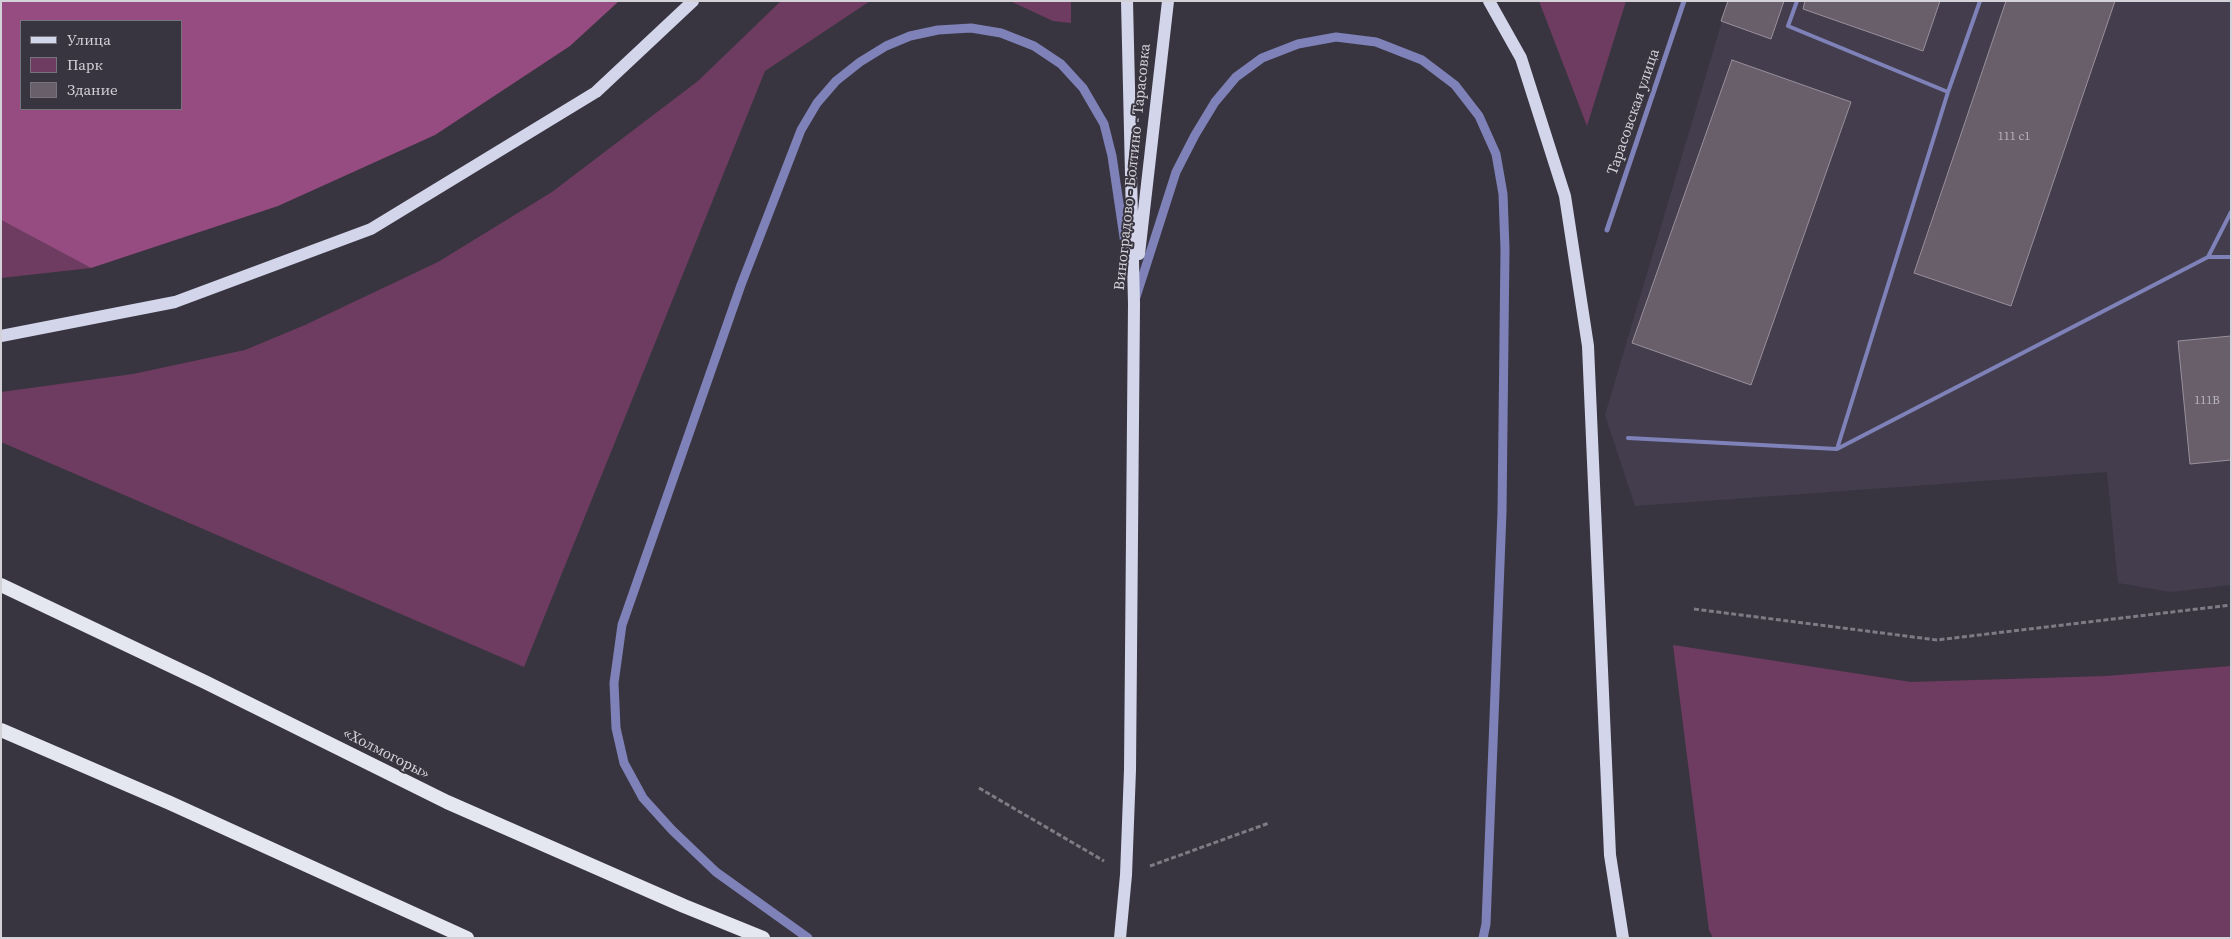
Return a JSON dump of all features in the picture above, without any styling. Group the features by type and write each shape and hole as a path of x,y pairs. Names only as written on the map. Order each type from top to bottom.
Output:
{"highway":[{"name":"«Холмогоры»","path":"1,584 205,682 446,802 684,906 763,938"},
{"path":"1,730 179,807 467,938"}],"main road":[{"path":"1,336 175,302 371,229 596,92 693,1"},
{"name":"Виноградово - Болтино - Тарасовка","path":"1127,1 1134,304"},
{"name":"Виноградово - Болтино - Тарасовка","path":"1134,304 1168,1"},
{"path":"1489,1 1521,58 1565,196 1588,346 1610,854 1623,938"},
{"path":"1120,938 1126,874 1130,770 1134,304"}],"street":[{"name":"Тарасовская улица","path":"1607,230 1684,1"},
{"path":"808,938 716,872 672,830 643,798 624,763 616,728 614,683 622,625 741,285 801,130 817,103 836,81 860,62 886,46 910,36 938,30 971,28 1001,33 1034,46 1061,64 1083,88 1104,124 1112,156 1134,304"},
{"path":"1134,304 1176,172 1191,142 1215,102 1236,77 1262,58 1298,44 1336,37 1376,42 1422,60 1455,85 1479,116 1496,154 1503,194 1505,249 1501,522 1486,924 1483,938"}],"lane":[{"path":"1796,1 1788,26 1948,92"},
{"path":"1837,449 1948,92 1980,1"},
{"path":"2208,257 2231,212"},
{"path":"1628,438 1837,449 2208,257 2231,257"}],"path":[{"path":"1694,609 1937,640 2231,605"},
{"path":"979,788 1126,874 1269,823"}],"shaded area":[{"path":"1,1 619,1 570,46 435,135 278,206 91,268 1,220"},
{"path":"1728,1 2231,1 2231,585 2171,592 2118,583 2107,472 1635,506 1605,415"}],"green space":[{"path":"781,1 870,1 765,71 524,667 1,442 1,392 133,374 245,350 305,325 438,262 552,192 698,81"},
{"path":"1010,1 1071,1 1071,23 1053,21"},
{"path":"1539,1 1626,1 1587,126"},
{"path":"1,220 91,268 1,278"},
{"path":"1673,645 1911,682 2106,676 2231,666 2231,938 1713,938 1709,930"}],"building":[{"path":"1728,1 1784,1 1771,39 1721,21"},
{"path":"1805,1 1940,1 1923,51 1803,9"},
{"path":"2006,1 2115,1 2011,306 1914,273"},
{"path":"1732,60 1851,102 1751,385 1632,343"},
{"path":"2231,336 2231,460 2190,464 2178,341"}]}
